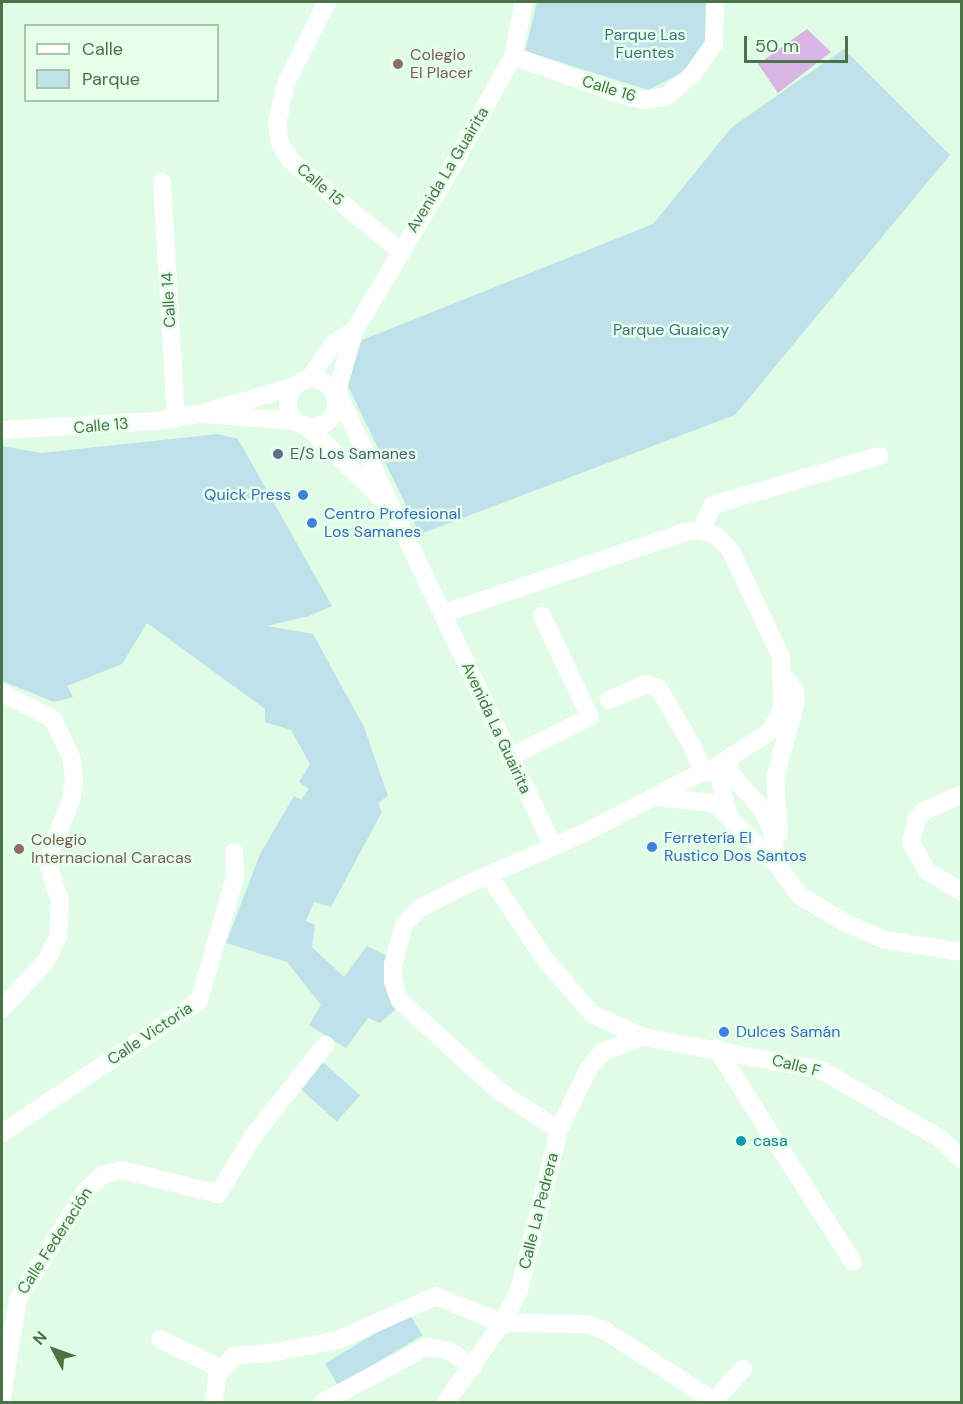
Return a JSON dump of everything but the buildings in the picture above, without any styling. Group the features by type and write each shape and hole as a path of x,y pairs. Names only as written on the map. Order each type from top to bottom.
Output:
{"street":[{"name":"Calle 15","path":"327,2 285,83 277,124 280,144 291,161 400,251"},
{"name":"Avenida La Guairita","path":"303,425 326,424 332,417 354,331 451,169 513,56 524,2"},
{"name":"Calle 16","path":"513,56 622,95 644,100 667,96 692,75 714,44 715,2"},
{"name":"Calle 14","path":"162,182 176,417"},
{"name":"Avenida La Guairita","path":"354,331 334,343 288,401 303,425 390,506"},
{"path":"302,383 321,381 337,392"},
{"name":"Calle 13","path":"2,430 94,427 200,414 302,383"},
{"name":"Avenida La Guairita","path":"337,392 383,484 390,506 552,846"},
{"name":"Calle 13","path":"200,414 303,425"},
{"path":"701,530 712,506 720,502 879,456"},
{"path":"442,614 538,579 684,532 701,530 718,537 730,551 781,657 782,708 775,726 728,765 704,772 656,797 420,908 404,925 393,964 393,982 400,1001 500,1092 559,1130"},
{"path":"510,757 590,717 543,616"},
{"path":"776,863 780,840 776,778 796,701 795,692 782,673"},
{"path":"609,700 646,684 659,688 693,747 704,772"},
{"path":"2,693 53,719 72,759 74,782 72,800 47,860 60,901 58,936 47,960 2,1009"},
{"path":"728,765 721,793 729,816"},
{"path":"728,765 767,818 776,863"},
{"path":"962,794 924,811 917,819 911,842 927,871 962,892"},
{"path":"656,797 705,799 729,816 776,863 799,895 845,923 885,940 962,952"},
{"name":"Calle Victoria","path":"2,1132 199,1001 235,878 234,852"},
{"name":"Calle F","path":"489,876 578,1001 592,1014 643,1036 716,1048 820,1070 940,1139 962,1160"},
{"name":"Calle La Pedrera","path":"446,1402 502,1323 519,1291 559,1130 588,1070 602,1052 643,1036"},
{"name":"Calle Federación","path":"2,1397 18,1299 86,1190 103,1175 122,1170 218,1194 254,1135 325,1045"},
{"path":"716,1048 853,1262"},
{"path":"214,1402 214,1382 221,1369 237,1355 277,1352 349,1336 433,1296 502,1323 586,1324 604,1330 714,1401 743,1369"},
{"path":"160,1339 221,1369"},
{"path":"323,1402 426,1347 448,1350 473,1367"}],"green space":[{"name":"Parque Las Fuentes","path":"537,2 709,2 707,42 687,70 648,90 525,51"},
{"name":"Parque Guaicay","path":"844,49 950,155 735,415 420,534 346,382 362,340 653,224 732,127"},
{"path":"218,434 238,439 332,606 309,616 267,626 313,634 364,727 388,796 378,803 382,812 331,907 314,902 306,921 315,925 312,947 344,977 367,946 391,958 388,976 396,1009 380,1023 368,1018 346,1048 309,1025 321,1005 287,962 226,943 260,854 294,796 301,800 309,789 299,782 310,764 291,730 265,722 265,709 147,623 122,664 67,686 73,697 54,702 2,681 2,446 41,453"},
{"path":"323,1062 360,1095 337,1121 300,1088"},
{"path":"409,1313 422,1335 338,1386 325,1363"}],"shaded area":[{"path":"807,29 831,52 778,93 758,64"}],"place":[{"name":"Colegio El Placer","path":"398,64"},
{"name":"E/S Los Samanes","path":"278,454"},
{"name":"Quick Press","path":"303,495"},
{"name":"Centro Profesional Los Samanes","path":"312,523"},
{"name":"Ferretería El Rustico Dos Santos","path":"652,847"},
{"name":"Colegio Internacional Caracas","path":"19,849"},
{"name":"Dulces Samán","path":"724,1032"},
{"name":"casa","path":"741,1141"}]}
